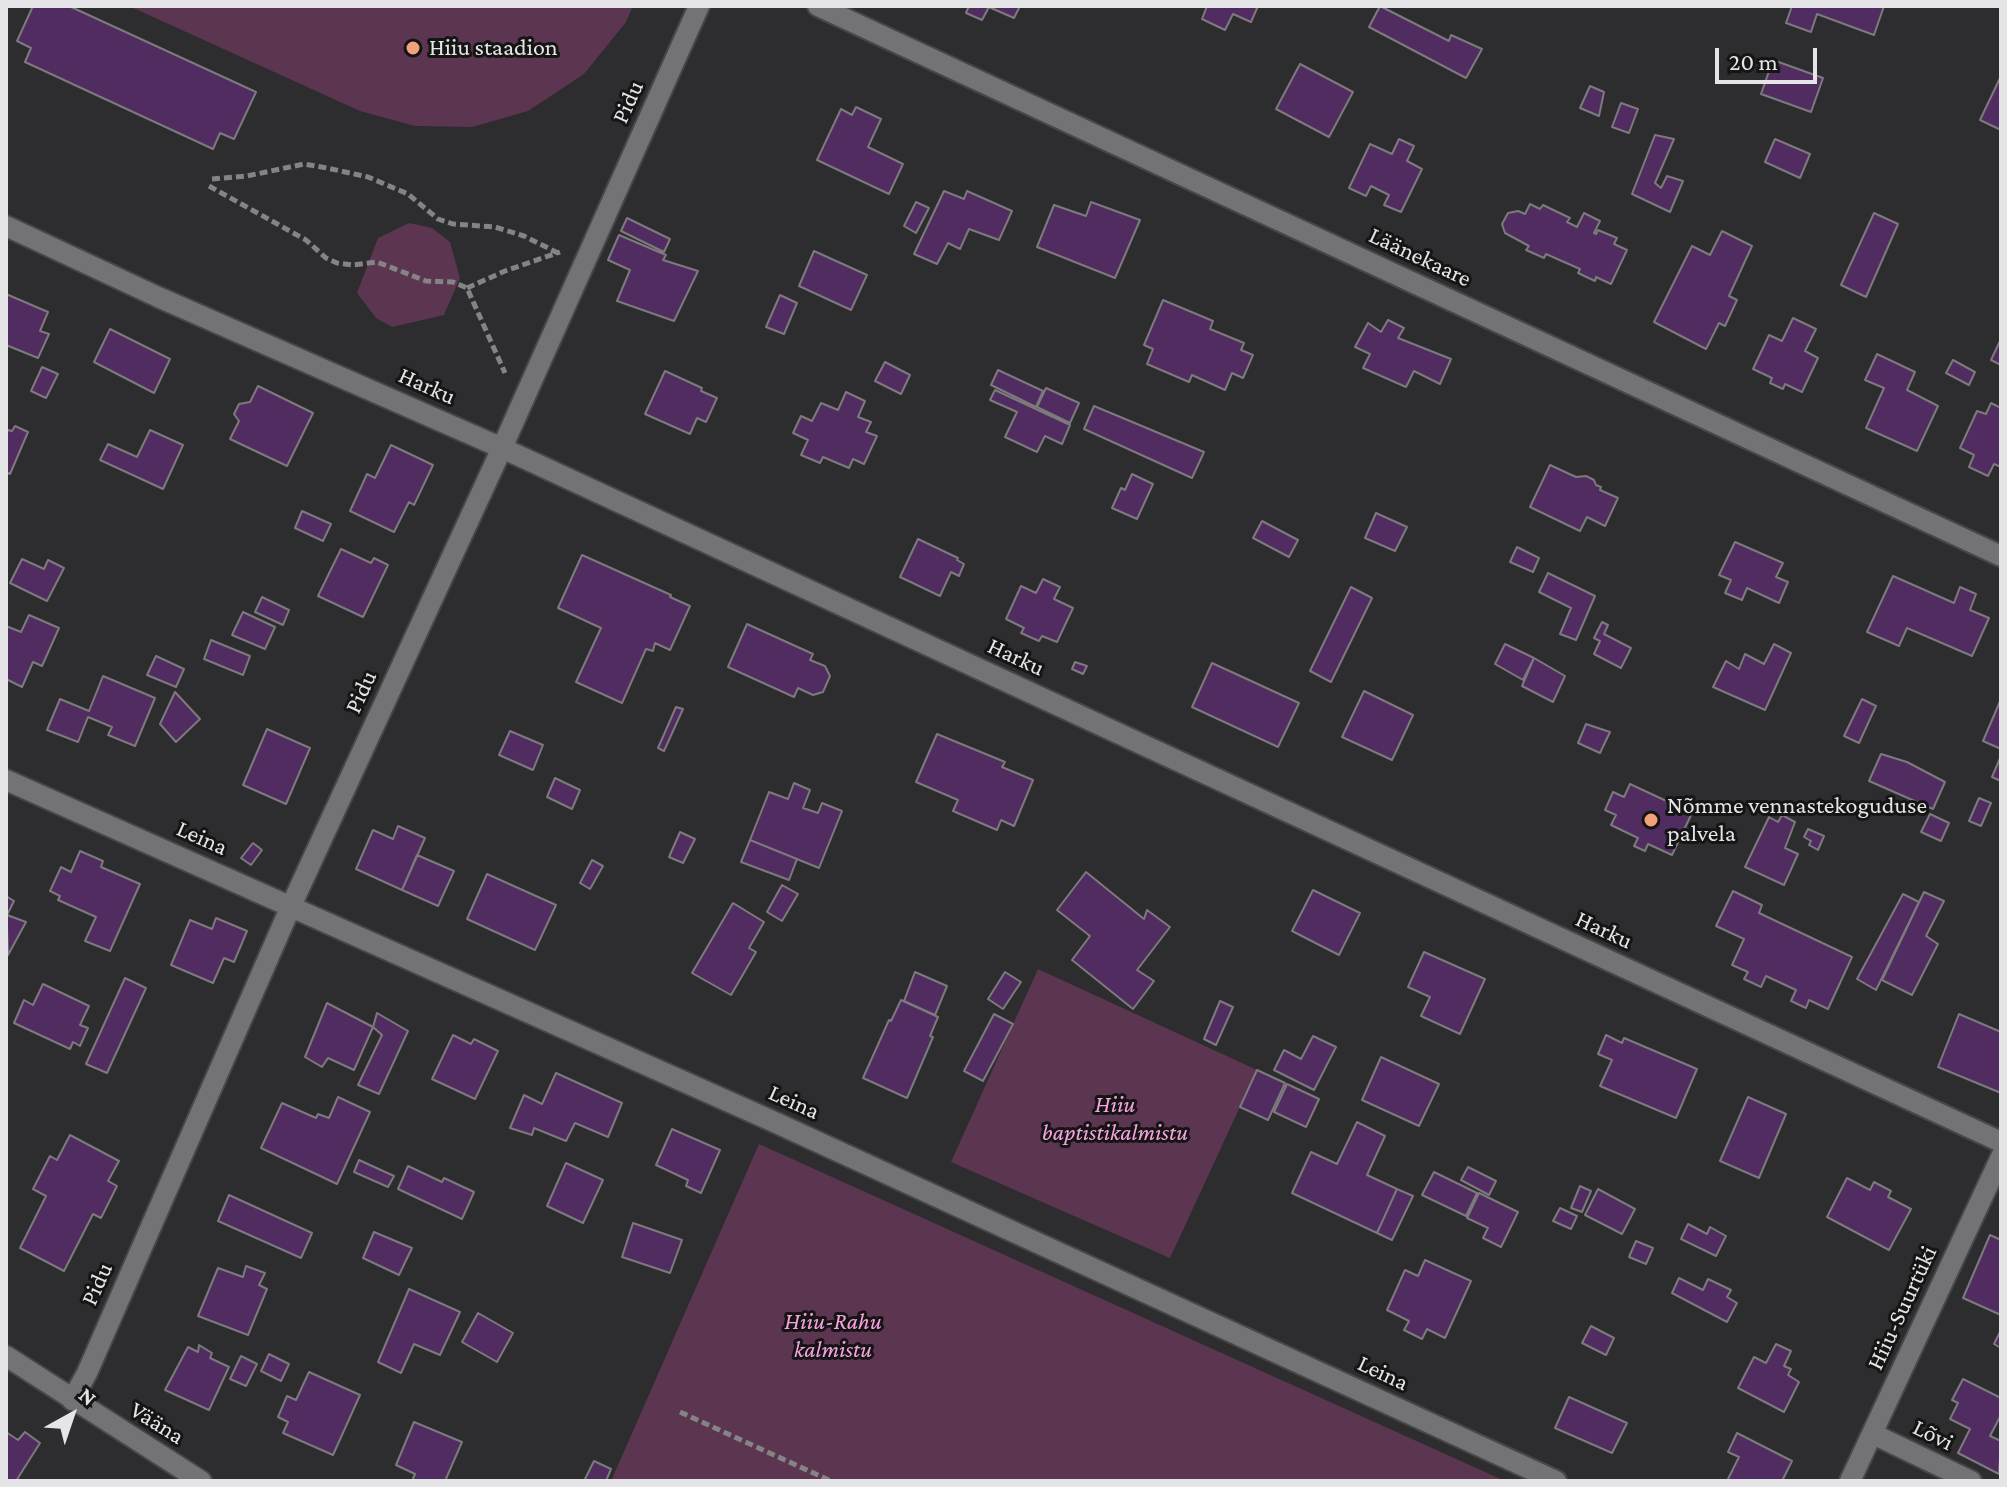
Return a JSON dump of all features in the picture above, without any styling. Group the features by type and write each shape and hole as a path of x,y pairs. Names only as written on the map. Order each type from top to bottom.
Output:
{"street":[{"name":"Pidu","path":"72,1400 87,1373 291,906 524,400 699,6"},
{"name":"Läänekaare","path":"818,6 2001,556"},
{"name":"Harku","path":"6,226 158,297 502,448 2001,1142"},
{"name":"Leina","path":"6,780 770,1120 1556,1481"},
{"name":"Hiiu-Suurtüki","path":"1850,1481 2001,1157"},
{"name":"Vääna","path":"6,1356 201,1481"},
{"name":"Lõvi","path":"1873,1434 1971,1481"}],"path":[{"path":"212,179 247,176 304,164 327,168 368,177 408,194 438,219 453,224 495,227 524,236 558,253"},
{"path":"209,186 306,240 326,258 337,263 377,262 426,281 453,282 467,288 509,382 524,400"},
{"path":"467,288 505,271 594,242"},
{"path":"680,1412 831,1481"}],"green space":[{"name":"Hiiu staadion","path":"129,6 633,6 626,22 584,74 528,111 472,127 415,126 360,111"},
{"path":"409,223 432,228 450,242 460,278 444,315 392,327 376,318 357,293 378,238"},
{"name":"Hiiu baptistikalmistu","path":"1038,969 1257,1070 1170,1258 951,1162"},
{"name":"Hiiu-Rahu kalmistu","path":"759,1144 1505,1481 611,1481"}],"building":[{"path":"33,6 69,6 256,92 234,139 220,133 213,149 25,62 31,48 17,41"},
{"path":"969,6 1020,6 1014,18 989,7 982,20 966,13"},
{"path":"1207,6 1258,6 1251,22 1233,14 1225,30 1202,19"},
{"path":"1380,6 1449,41 1451,35 1482,49 1466,78 1369,27"},
{"path":"1792,6 1884,6 1874,35 1817,14 1811,32 1786,23"},
{"path":"1773,60 1823,78 1811,112 1761,94"},
{"path":"1300,64 1353,92 1329,137 1276,109"},
{"path":"2001,76 2001,130 1980,120"},
{"path":"1590,86 1604,92 1599,116 1580,108"},
{"path":"1621,103 1638,109 1629,133 1612,127"},
{"path":"856,107 881,119 868,147 903,164 889,194 817,160 841,109 852,115"},
{"path":"1655,135 1674,139 1655,183 1661,188 1667,176 1683,181 1670,212 1632,194"},
{"path":"1399,139 1414,146 1407,161 1422,169 1401,212 1384,205 1389,195 1371,186 1366,196 1349,188 1370,144 1392,154"},
{"path":"1775,139 1810,154 1800,178 1765,162"},
{"path":"944,191 964,199 967,191 1012,211 999,240 969,229 960,249 948,243 937,264 914,254"},
{"path":"916,202 929,208 916,233 904,226"},
{"path":"1091,202 1140,220 1115,278 1037,247 1054,205 1086,216"},
{"path":"1530,204 1540,209 1543,205 1570,218 1567,222 1577,227 1584,213 1600,221 1594,233 1598,230 1617,238 1614,244 1627,250 1611,284 1596,277 1595,281 1578,273 1580,269 1546,254 1544,258 1526,250 1529,246 1505,233 1502,224 1508,213 1518,211 1525,214"},
{"path":"1874,213 1898,224 1866,297 1841,285"},
{"path":"627,218 670,239 664,252 621,231"},
{"path":"1722,231 1752,246 1729,296 1737,300 1725,326 1719,323 1706,349 1654,322 1692,246 1710,255"},
{"path":"619,235 666,255 663,260 698,271 674,321 617,301 630,270 608,260"},
{"path":"814,251 867,275 851,310 799,286"},
{"path":"6,294 48,312 40,331 49,334 38,358 6,345"},
{"path":"780,295 797,303 784,334 766,327"},
{"path":"1163,300 1213,321 1210,329 1244,343 1241,350 1253,355 1243,378 1232,373 1225,390 1192,375 1189,382 1147,364 1153,349 1144,345"},
{"path":"1793,318 1816,329 1805,351 1818,358 1802,392 1785,384 1783,389 1770,383 1772,378 1753,369 1769,335 1782,341"},
{"path":"1388,320 1404,328 1398,338 1451,359 1440,384 1414,371 1406,387 1363,368 1370,354 1355,347 1368,323 1381,332"},
{"path":"110,329 170,359 154,393 94,362"},
{"path":"2001,341 2001,365 1991,360"},
{"path":"1877,354 1915,372 1907,390 1938,406 1917,451 1866,428 1884,388 1865,380"},
{"path":"1953,360 1975,372 1969,385 1946,373"},
{"path":"885,362 910,375 901,394 875,381"},
{"path":"42,367 58,374 46,398 31,391"},
{"path":"998,370 1043,391 1036,407 991,385"},
{"path":"665,371 717,398 706,422 697,418 690,434 645,414"},
{"path":"258,386 313,413 287,466 230,439 239,421 234,414 239,404 250,402"},
{"path":"1046,388 1079,403 1070,423 1037,407"},
{"path":"995,390 1070,425 1062,444 1045,436 1037,452 1005,437 1017,412 990,400"},
{"path":"846,392 865,401 858,417 871,422 866,432 877,436 864,464 853,459 849,468 823,457 820,463 801,455 808,440 793,433 801,416 812,421 821,403 838,410"},
{"path":"1991,403 2001,408 2001,467 1994,464 1988,476 1969,467 1974,455 1960,448 1977,411 1986,414"},
{"path":"1094,406 1204,452 1192,478 1084,429"},
{"path":"15,426 28,432 10,474 6,472 6,435"},
{"path":"150,430 183,445 163,489 100,460 108,444 137,457"},
{"path":"391,445 433,465 414,505 409,502 394,532 350,511 367,474 375,478"},
{"path":"1550,465 1576,477 1586,476 1601,487 1600,490 1618,498 1605,526 1587,517 1580,531 1530,507"},
{"path":"1132,474 1153,484 1137,519 1112,508"},
{"path":"302,511 331,524 323,541 295,528"},
{"path":"1376,513 1407,527 1395,551 1365,538"},
{"path":"1262,521 1298,540 1289,557 1253,538"},
{"path":"918,539 958,558 964,564 959,576 951,572 940,596 900,577"},
{"path":"1735,542 1783,563 1776,577 1788,582 1779,603 1747,588 1742,600 1725,593 1731,580 1719,575"},
{"path":"1517,547 1539,558 1533,572 1510,562"},
{"path":"341,549 371,563 374,558 388,565 363,617 318,596"},
{"path":"582,555 690,606 670,650 655,643 653,651 646,649 622,703 576,682 601,628 558,608"},
{"path":"22,559 44,569 48,560 64,568 47,601 10,583"},
{"path":"1548,573 1595,596 1576,640 1560,634 1571,608 1539,592"},
{"path":"1893,576 1954,603 1960,587 1976,594 1970,610 1989,618 1972,656 1907,628 1899,646 1867,632"},
{"path":"1043,579 1060,587 1054,599 1073,608 1057,642 1042,636 1039,641 1021,633 1024,628 1006,619 1021,586 1036,593"},
{"path":"1351,587 1372,598 1331,682 1310,671"},
{"path":"262,597 289,610 283,625 255,612"},
{"path":"243,612 275,627 265,649 232,635"},
{"path":"29,615 59,628 42,666 33,662 22,687 6,679 6,626 21,632"},
{"path":"1602,622 1608,625 1604,634 1631,648 1621,668 1594,654 1600,641 1594,638"},
{"path":"747,624 813,654 810,660 825,666 830,676 823,692 813,695 798,688 794,697 728,667"},
{"path":"211,640 250,656 243,675 204,659"},
{"path":"1505,644 1534,658 1523,680 1495,664"},
{"path":"1774,644 1791,653 1765,710 1713,687 1726,661 1739,669 1745,654 1764,664"},
{"path":"156,656 184,669 176,687 147,675"},
{"path":"1534,658 1565,676 1553,702 1522,686"},
{"path":"1075,662 1087,666 1083,674 1072,669"},
{"path":"1212,663 1299,703 1278,747 1192,707"},
{"path":"103,676 155,698 135,746 108,735 112,727 88,717 78,742 47,730 60,699 89,711"},
{"path":"1364,691 1413,715 1392,760 1342,737"},
{"path":"175,692 200,719 176,742 160,724"},
{"path":"1862,699 1876,706 1859,743 1844,736"},
{"path":"2001,699 2001,749 1983,741"},
{"path":"676,707 683,709 664,751 658,748"},
{"path":"1586,724 1610,732 1600,753 1578,743"},
{"path":"267,729 310,748 286,804 243,785"},
{"path":"510,731 543,745 533,770 499,755"},
{"path":"937,734 1005,762 1002,767 1033,780 1014,826 1001,820 997,830 953,811 958,800 916,782"},
{"path":"1881,754 1907,762 1945,782 1933,809 1869,781"},
{"path":"2001,756 2001,781 1992,777"},
{"path":"555,778 580,790 572,809 547,797"},
{"path":"794,783 810,790 803,808 818,813 822,803 842,811 819,868 750,840 769,792 788,799"},
{"name":"Nõmme vennastekoguduse palvela","path":"1630,784 1692,813 1672,855 1648,844 1645,851 1634,846 1638,838 1611,825 1616,815 1605,810 1613,792 1624,797"},
{"path":"1979,798 1991,803 1981,826 1969,821"},
{"path":"1930,814 1949,823 1941,841 1921,832"},
{"path":"1782,815 1795,822 1785,848 1798,854 1784,885 1745,867 1769,817 1778,822"},
{"path":"398,826 425,838 402,890 356,869 373,830 393,839"},
{"path":"1808,829 1824,836 1818,850 1809,845 1811,841 1804,837"},
{"path":"680,832 695,839 683,863 669,857"},
{"path":"750,840 797,859 789,880 741,862"},
{"path":"253,843 262,850 251,865 241,858"},
{"path":"80,851 103,861 101,867 140,884 110,951 85,941 96,917 58,900 60,896 50,891 61,867 71,872"},
{"path":"417,855 454,871 438,906 402,890"},
{"path":"592,860 603,866 590,889 580,883"},
{"path":"1086,872 1144,919 1147,910 1170,927 1137,970 1154,981 1133,1009 1072,960 1090,936 1057,910"},
{"path":"487,874 556,905 535,950 467,919"},
{"path":"782,885 798,894 782,921 767,912"},
{"path":"1313,890 1360,913 1339,955 1292,931"},
{"path":"1733,891 1762,905 1759,913 1852,957 1828,1009 1809,1000 1806,1008 1791,1001 1796,990 1766,976 1761,987 1744,979 1748,972 1732,965 1744,939 1716,926"},
{"path":"1924,892 1944,901 1926,936 1938,944 1912,995 1882,980"},
{"path":"1903,894 1919,902 1876,990 1857,979"},
{"path":"6,896 14,901 7,915 26,922 8,955"},
{"path":"733,903 764,922 749,948 756,952 731,995 692,973"},
{"path":"216,918 247,931 234,962 224,958 213,983 171,965 190,920 212,929"},
{"path":"1424,952 1485,979 1460,1034 1421,1016 1430,997 1408,987"},
{"path":"915,972 947,986 935,1015 904,1001"},
{"path":"1005,972 1021,982 1003,1009 988,999"},
{"path":"125,978 146,988 107,1073 86,1064"},
{"path":"43,984 89,1006 80,1025 88,1028 80,1046 73,1042 70,1049 14,1023 24,1000 33,1005"},
{"path":"901,1000 938,1017 930,1036 933,1037 907,1098 863,1078"},
{"path":"1220,1001 1233,1007 1216,1045 1204,1039"},
{"path":"327,1003 373,1027 354,1070 328,1058 322,1067 305,1057"},
{"path":"377,1013 408,1031 379,1094 358,1085 382,1035 373,1027"},
{"path":"994,1014 1013,1024 983,1081 964,1071"},
{"path":"1959,1014 2001,1032 2001,1093 1938,1067"},
{"path":"453,1035 471,1044 474,1039 498,1051 475,1099 432,1079"},
{"path":"1606,1035 1622,1043 1624,1038 1697,1069 1676,1118 1600,1086 1612,1060 1598,1054"},
{"path":"1313,1036 1336,1047 1314,1090 1274,1070 1284,1050 1301,1059"},
{"path":"1381,1057 1439,1084 1419,1126 1362,1100"},
{"path":"1257,1070 1285,1083 1268,1120 1240,1107"},
{"path":"556,1073 622,1103 608,1137 575,1123 566,1141 534,1128 532,1135 510,1128 524,1095 542,1104"},
{"path":"1287,1084 1319,1099 1306,1127 1274,1112"},
{"path":"338,1097 370,1112 337,1184 261,1148 282,1103 316,1118 318,1114 329,1118"},
{"path":"1748,1097 1786,1114 1759,1178 1720,1161"},
{"path":"1357,1122 1385,1136 1367,1175 1397,1189 1377,1233 1292,1193 1311,1152 1337,1164"},
{"path":"672,1129 720,1150 701,1193 686,1186 688,1180 656,1165"},
{"path":"70,1135 119,1161 108,1181 117,1186 101,1218 93,1214 64,1271 20,1248 46,1196 33,1189 50,1156 57,1160"},
{"path":"359,1160 394,1176 388,1187 354,1172"},
{"path":"566,1163 603,1180 583,1223 547,1206"},
{"path":"408,1166 442,1182 444,1178 474,1192 462,1219 398,1189"},
{"path":"1468,1167 1496,1181 1489,1195 1461,1180"},
{"path":"1434,1172 1477,1193 1466,1216 1422,1195"},
{"path":"1847,1178 1870,1190 1874,1182 1891,1191 1888,1197 1911,1209 1889,1250 1827,1217"},
{"path":"1580,1186 1591,1191 1582,1212 1571,1208"},
{"path":"1397,1189 1413,1196 1392,1240 1377,1233"},
{"path":"1598,1189 1635,1209 1622,1234 1585,1215"},
{"path":"1479,1193 1518,1212 1501,1247 1483,1238 1488,1228 1467,1218"},
{"path":"229,1195 312,1233 301,1258 218,1221"},
{"path":"1560,1208 1577,1216 1571,1229 1553,1221"},
{"path":"633,1223 682,1240 670,1273 622,1257"},
{"path":"1688,1224 1707,1234 1710,1227 1726,1236 1716,1256 1681,1239"},
{"path":"374,1232 412,1248 399,1275 363,1258"},
{"path":"1990,1235 2001,1240 2001,1315 1963,1298"},
{"path":"1636,1241 1653,1248 1646,1264 1629,1257"},
{"path":"1425,1260 1471,1281 1445,1338 1427,1329 1422,1339 1404,1330 1409,1321 1387,1310 1405,1270 1418,1276"},
{"path":"246,1266 265,1273 259,1285 267,1289 248,1335 198,1316 218,1268 243,1277"},
{"path":"1679,1278 1703,1290 1708,1279 1731,1290 1727,1297 1737,1303 1727,1322 1672,1293"},
{"path":"409,1289 460,1312 440,1355 414,1344 401,1373 378,1362"},
{"path":"478,1313 513,1333 497,1362 462,1342"},
{"path":"1591,1326 1614,1338 1606,1355 1582,1343"},
{"path":"2001,1330 2001,1348 1994,1344"},
{"path":"1776,1344 1791,1351 1784,1366 1791,1369 1788,1375 1799,1382 1784,1412 1738,1388 1754,1357 1766,1363"},
{"path":"199,1345 212,1353 210,1358 229,1367 209,1410 165,1390 188,1347 198,1352"},
{"path":"269,1354 289,1364 281,1381 261,1371"},
{"path":"241,1356 257,1364 246,1386 230,1379"},
{"path":"309,1372 360,1395 333,1455 283,1433 288,1422 278,1417 287,1396 296,1400"},
{"path":"1963,1379 2001,1398 2001,1415 1990,1436 2001,1441 1999,1474 1958,1453 1970,1429 1950,1419 1958,1403 1952,1400"},
{"path":"1569,1397 1627,1423 1612,1453 1555,1428"},
{"path":"414,1422 462,1442 445,1481 412,1481 415,1474 396,1465"},
{"path":"6,1432 18,1440 25,1432 40,1443 16,1481 6,1481"},
{"path":"1737,1433 1792,1461 1782,1481 1727,1481 1739,1457 1728,1452"},
{"path":"594,1461 611,1469 606,1481 584,1481"}],"place":[{"name":"Hiiu staadion","path":"413,48"},
{"name":"Nõmme vennastekoguduse palvela","path":"1651,820"}]}
